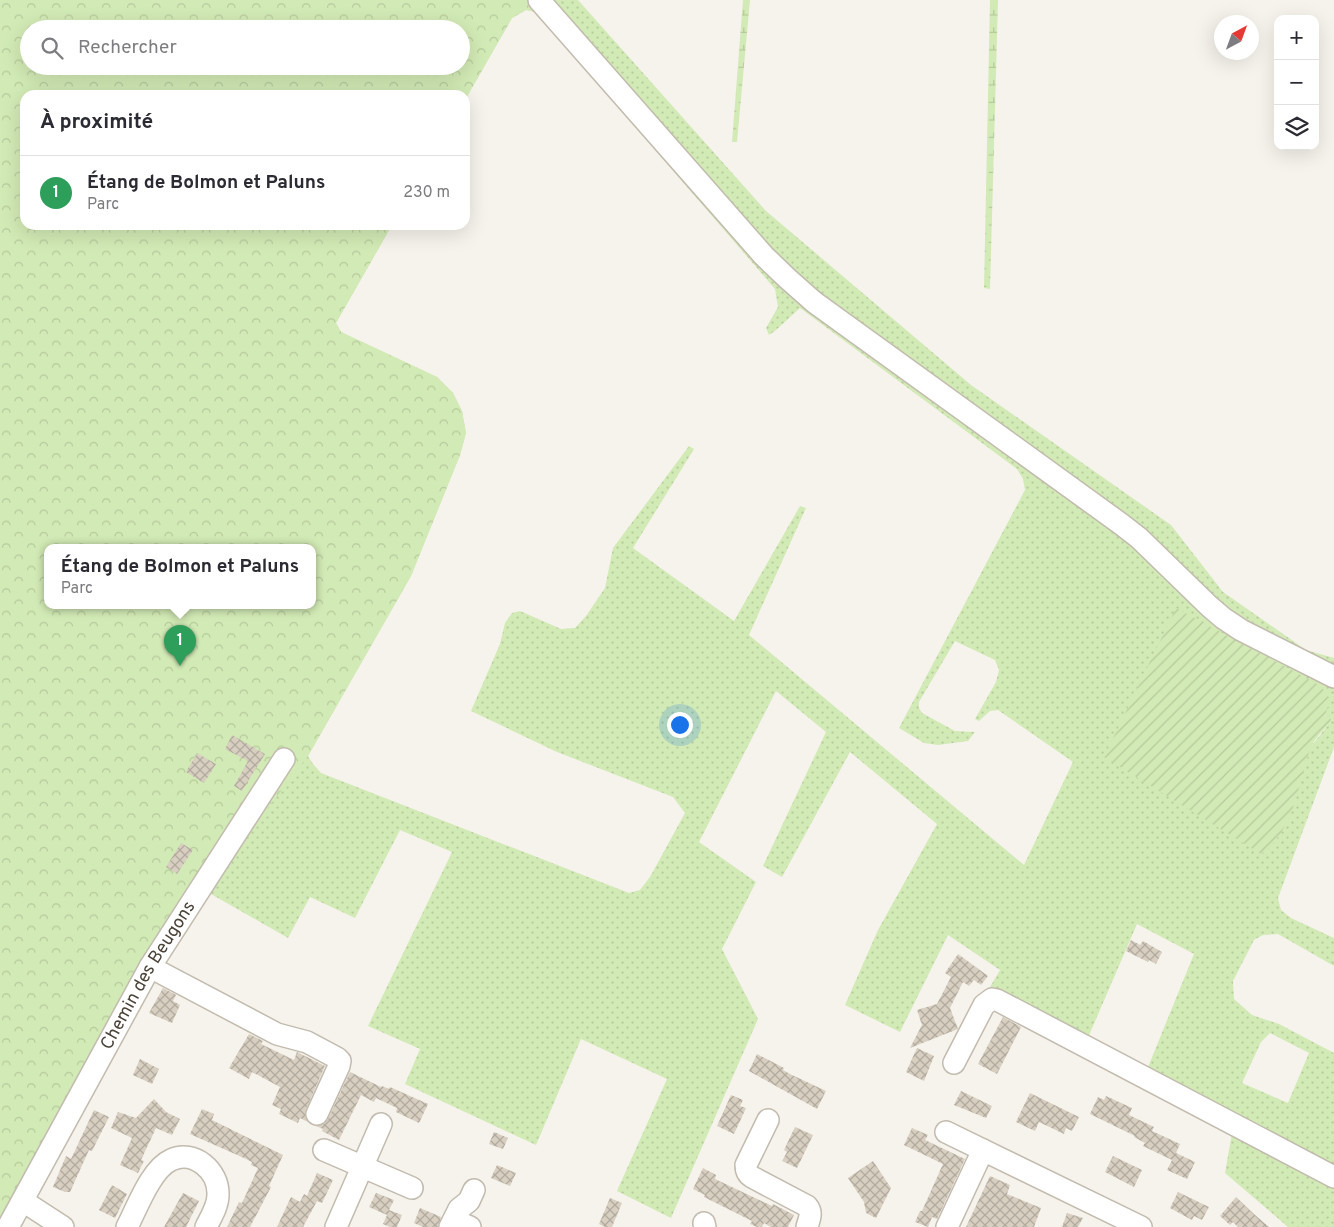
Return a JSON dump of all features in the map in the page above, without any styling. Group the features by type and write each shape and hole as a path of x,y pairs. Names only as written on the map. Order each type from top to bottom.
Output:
{"street":[{"path":"539,0 764,256 814,302 1121,524 1139,538 1223,618 1241,630 1334,677"},
{"name":"Chemin des Beugons","path":"8,1227 150,967 284,759"},
{"path":"150,967 277,1034 306,1042 337,1058 340,1062 339,1066 317,1114"},
{"path":"954,1063 984,1005 992,999 997,1000 1334,1177"},
{"path":"768,1120 746,1165 746,1170 752,1177 807,1206 810,1210 810,1216 806,1227"},
{"path":"336,1227 381,1124"},
{"path":"946,1132 1141,1227"},
{"path":"324,1150 412,1188"},
{"path":"947,1227 983,1150"},
{"path":"127,1227 153,1176 160,1168 171,1160 190,1157 207,1166 218,1186 218,1197 214,1212 206,1227"},
{"path":"458,1224 459,1209 474,1190"},
{"path":"23,1201 62,1227"}],"green space":[{"path":"0,0 524,0 536,12 526,10 512,18 470,91 20,90 20,230 389,230 336,323 341,332 437,377 453,393 462,411 466,433 460,455 411,576 308,756 204,891 0,1227"},
{"path":"492,0 578,0 766,211 971,385 1171,525 1223,592 1306,650 1334,658 1334,747 1278,898 1281,910 1291,918 1334,938 1334,966 1278,934 1263,935 1254,940 1233,981 1234,999 1252,1015 1279,1024 1334,1053 1334,1227 1288,1227 1225,1173 1235,1116 1146,1072 1194,954 1137,924 1087,1040 990,987 1000,970 948,935 900,1032 845,1005 878,930 937,824 850,752 782,877 763,866 826,732 776,691 699,842 756,882 722,949 758,1019 671,1218 617,1191 667,1079 581,1039 536,1145 405,1084 420,1049 368,1026 452,852 400,830 355,918 310,897 288,938 204,890 80,1066 0,494 45,544 44,609 63,609 323,680 311,333 388,230 336,323 341,332 437,377 453,393 462,411 466,433 460,455 411,576 308,756 321,773 629,893 640,890 650,877 685,813 673,797 557,752 471,711 500,644 505,623 512,613 520,611 561,629 575,628 586,616 605,588 613,548 689,446 694,449 633,548 734,621 800,506 806,508 749,635 1024,865 1073,762 998,710 990,711 979,721 975,719 996,682 999,670 995,660 955,641 919,702 919,708 922,713 955,731 975,732 968,741 938,745 924,743 899,728 1025,490 1023,479 1017,469 800,308 769,335 766,328 778,307 775,289 536,12 526,10 512,18 470,91 464,90 462,75 470,75 470,47","holes":["1325,715 1332,720 1312,745","1270,1033 1309,1053 1288,1103 1242,1083 1261,1042"]},
{"path":"743,0 750,0 737,142 732,142"},
{"path":"990,0 998,0 990,289 984,288"},
{"path":"1176,608 1321,686 1330,700 1325,715 1332,720 1311,747 1289,819 1273,844 1261,854 1104,757"}],"building":[{"path":"232,735 265,754 242,791 234,786 248,761 225,749"},
{"path":"197,753 216,764 204,783 186,772"},
{"path":"181,843 193,850 177,874 166,867"},
{"path":"1131,940 1140,945 1143,941 1162,952 1156,964 1126,951"},
{"path":"958,954 988,976 981,985 974,980 969,986 963,982 950,1008 958,1029 910,1048 922,1025 917,1010 937,1004 951,977 945,973"},
{"path":"163,988 176,995 173,1001 180,1005 172,1023 149,1013"},
{"path":"1003,1017 1021,1027 997,1074 978,1064"},
{"path":"249,1034 263,1041 261,1044 294,1060 297,1052 325,1066 306,1109 305,1116 308,1122 300,1118 298,1123 279,1114 281,1109 272,1105 280,1087 252,1072 249,1079 229,1068"},
{"path":"917,1048 934,1056 924,1081 906,1072"},
{"path":"757,1054 784,1068 783,1070 790,1074 826,1091 817,1109 749,1071"},
{"path":"140,1059 159,1069 152,1084 133,1075"},
{"path":"350,1072 381,1087 389,1089 390,1087 428,1104 419,1123 396,1112 397,1108 376,1098 374,1102 361,1095 339,1140 322,1131 323,1129 316,1126 324,1124 328,1119"},
{"path":"961,1091 992,1106 986,1118 954,1105"},
{"path":"1030,1093 1079,1117 1072,1131 1066,1128 1064,1134 1039,1122 1035,1131 1016,1122"},
{"path":"731,1095 743,1100 740,1106 746,1108 734,1134 717,1126"},
{"path":"1106,1096 1132,1108 1129,1115 1154,1127 1152,1131 1180,1144 1176,1153 1195,1162 1187,1179 1167,1170 1172,1160 1143,1146 1145,1143 1135,1136 1090,1114 1098,1097 1104,1100"},
{"path":"154,1099 166,1112 180,1119 172,1135 156,1128 141,1160 144,1161 138,1173 120,1165 132,1138 111,1128 118,1112 136,1118"},
{"path":"202,1109 214,1114 212,1120 283,1155 269,1186 271,1187 250,1227 227,1227 239,1202 242,1203 258,1168 251,1165 252,1162 244,1158 190,1134"},
{"path":"94,1110 109,1117 92,1151 89,1150 70,1192 53,1187 66,1156 71,1159"},
{"path":"795,1127 813,1135 797,1168 782,1161 787,1152 784,1150"},
{"path":"912,1128 928,1135 925,1140 965,1159 937,1219 932,1217 928,1227 915,1222 920,1211 922,1211 943,1164 904,1145"},
{"path":"494,1132 508,1138 503,1149 489,1144"},
{"path":"1113,1156 1142,1170 1134,1187 1105,1172"},
{"path":"873,1161 891,1188 876,1218 866,1213 864,1202 848,1178"},
{"path":"497,1165 516,1173 510,1186 491,1178"},
{"path":"703,1168 716,1175 715,1179 794,1215 788,1227 771,1227 764,1223 762,1227 757,1227 750,1224 752,1221 704,1197 705,1195 693,1189"},
{"path":"317,1173 333,1180 322,1203 317,1201 303,1227 277,1227 291,1197 300,1202 304,1194 307,1196"},
{"path":"990,1176 1010,1185 1007,1194 1041,1208 1034,1227 966,1227"},
{"path":"112,1185 127,1194 115,1218 99,1210"},
{"path":"1178,1192 1209,1207 1202,1220 1194,1216 1192,1220 1170,1208"},
{"path":"183,1193 199,1201 186,1227 164,1227"},
{"path":"376,1193 394,1200 389,1210 402,1215 397,1227 383,1224 387,1215 369,1207"},
{"path":"1236,1197 1269,1227 1238,1227 1233,1222 1230,1225 1220,1216"},
{"path":"610,1198 622,1203 612,1227 605,1227 599,1224"},
{"path":"420,1208 441,1217 438,1227 423,1227 414,1223"},
{"path":"1067,1213 1083,1218 1078,1227 1062,1227"}],"place":[{"name":"Étang de Bolmon et Paluns","path":"180,666"}]}
